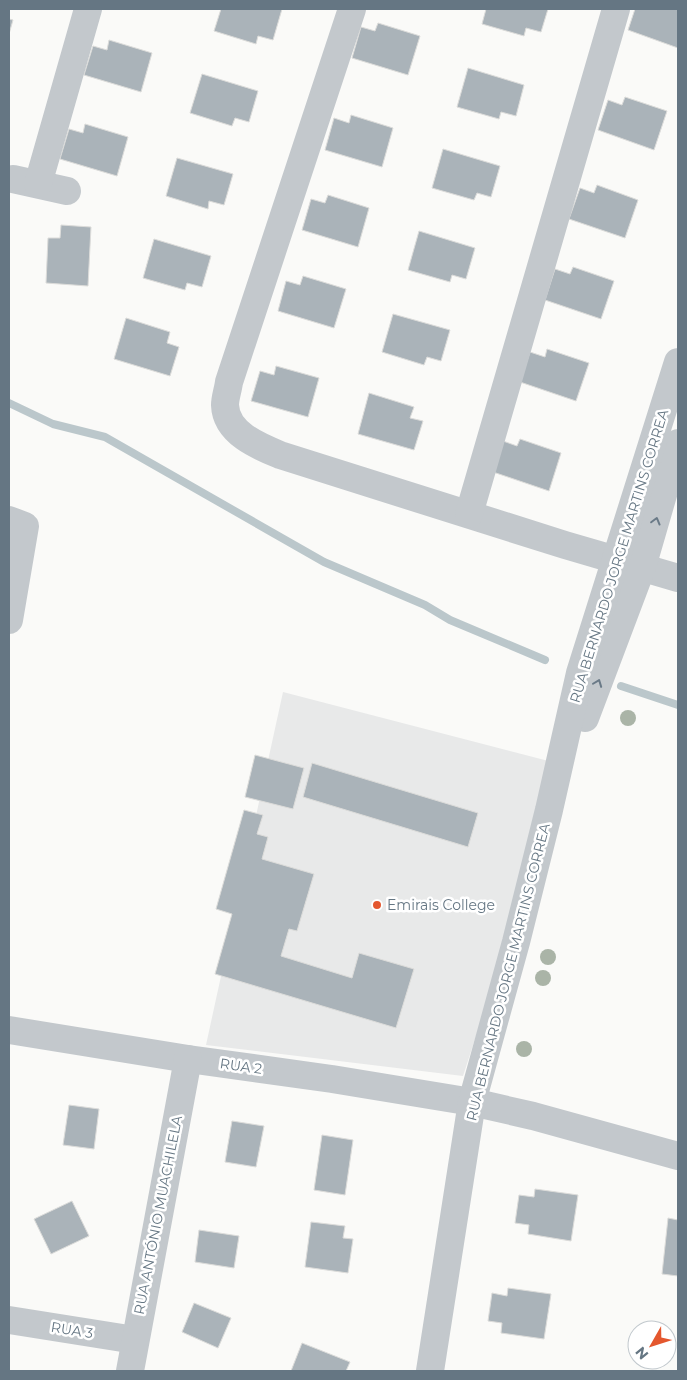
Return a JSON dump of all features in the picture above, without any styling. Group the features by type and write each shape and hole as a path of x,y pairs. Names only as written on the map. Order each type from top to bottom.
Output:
{"street":[{"path":"67,191 25,182 88,9"},
{"path":"352,9 229,382 225,406 229,422 243,436 263,448 564,545 678,578"},
{"path":"469,514 616,9"},
{"name":"RUA BERNARDO JORGE MARTINS CORREA","path":"430,1371 472,1102 516,942 549,810 575,747 629,563 678,362"},
{"name":"RUA BERNARDO JORGE MARTINS CORREA","path":"629,563 678,443"},
{"path":"9,520 25,526 9,620"},
{"name":"RUA 2","path":"9,1030 472,1102 533,1116 678,1156"},
{"name":"RUA ANTÓNIO MUACHILELA","path":"130,1371 188,1059"},
{"name":"RUA 3","path":"9,1320 135,1340"}],"shaded area":[{"name":"Emirais College","path":"283,692 564,765 463,1076 206,1045"}],"building":[{"path":"221,9 282,9 273,40 258,36 256,44 214,31"},
{"path":"486,9 548,9 541,32 526,28 524,36 482,24"},
{"path":"635,9 678,9 678,48 628,30"},
{"path":"9,19 13,20 9,34"},
{"path":"378,23 420,36 408,75 352,58 361,27 375,31"},
{"path":"109,40 152,53 141,92 84,75 93,46 107,50"},
{"path":"468,68 524,85 516,116 501,112 499,119 457,107"},
{"path":"202,74 258,91 249,122 235,118 232,126 190,113"},
{"path":"625,97 667,111 654,150 598,130 608,100 622,105"},
{"path":"351,115 393,128 382,167 325,150 334,118 349,123"},
{"path":"85,124 128,137 117,176 60,159 69,129 83,133"},
{"path":"443,149 500,166 491,197 477,193 474,200 432,188"},
{"path":"177,158 233,174 224,205 209,201 208,209 166,196"},
{"path":"597,185 638,200 625,238 569,219 580,188 594,193"},
{"path":"328,195 369,208 358,247 302,230 311,199 325,203"},
{"path":"61,225 91,227 88,286 46,283 48,238 60,238"},
{"path":"419,231 475,248 466,279 452,275 450,282 408,270"},
{"path":"154,239 211,256 202,287 187,283 185,290 143,278"},
{"path":"573,267 614,281 601,319 545,300 555,269 570,274"},
{"path":"303,276 346,289 334,328 278,311 286,281 300,285"},
{"path":"393,314 450,330 441,361 427,357 424,365 382,352"},
{"path":"126,318 170,332 167,343 179,347 170,376 114,359"},
{"path":"547,349 589,363 576,401 520,382 530,352 545,357"},
{"path":"276,366 319,378 308,417 251,401 260,371 274,375"},
{"path":"369,393 414,407 410,418 423,421 414,450 358,434"},
{"path":"520,439 561,453 549,491 493,472 503,441 517,446"},
{"path":"255,755 304,768 293,809 245,797"},
{"path":"312,763 478,813 468,847 303,797"},
{"path":"244,810 263,815 257,834 268,837 262,859 314,874 297,931 289,929 281,956 352,978 359,953 414,969 396,1028 215,974 232,914 216,909"},
{"path":"69,1105 99,1109 94,1149 63,1145"},
{"path":"232,1121 264,1126 256,1167 225,1162"},
{"path":"322,1135 353,1140 345,1195 314,1190"},
{"path":"535,1189 578,1195 571,1241 528,1234 529,1225 515,1223 519,1195 534,1197"},
{"path":"72,1201 89,1236 51,1254 34,1219"},
{"path":"668,1218 678,1220 678,1276 662,1274"},
{"path":"311,1222 345,1226 343,1238 353,1239 348,1273 305,1267"},
{"path":"199,1230 239,1236 234,1268 195,1262"},
{"path":"508,1288 551,1294 544,1339 501,1333 502,1323 488,1321 492,1293 507,1296"},
{"path":"194,1303 231,1318 218,1348 182,1332"},
{"path":"302,1343 350,1362 346,1371 291,1371"}],"waterway":[{"path":"9,403 53,424 105,437 324,562 425,605 450,620 545,660"},
{"path":"621,686 678,705"}],"place":[{"name":"Emirais College","path":"377,905"}]}
